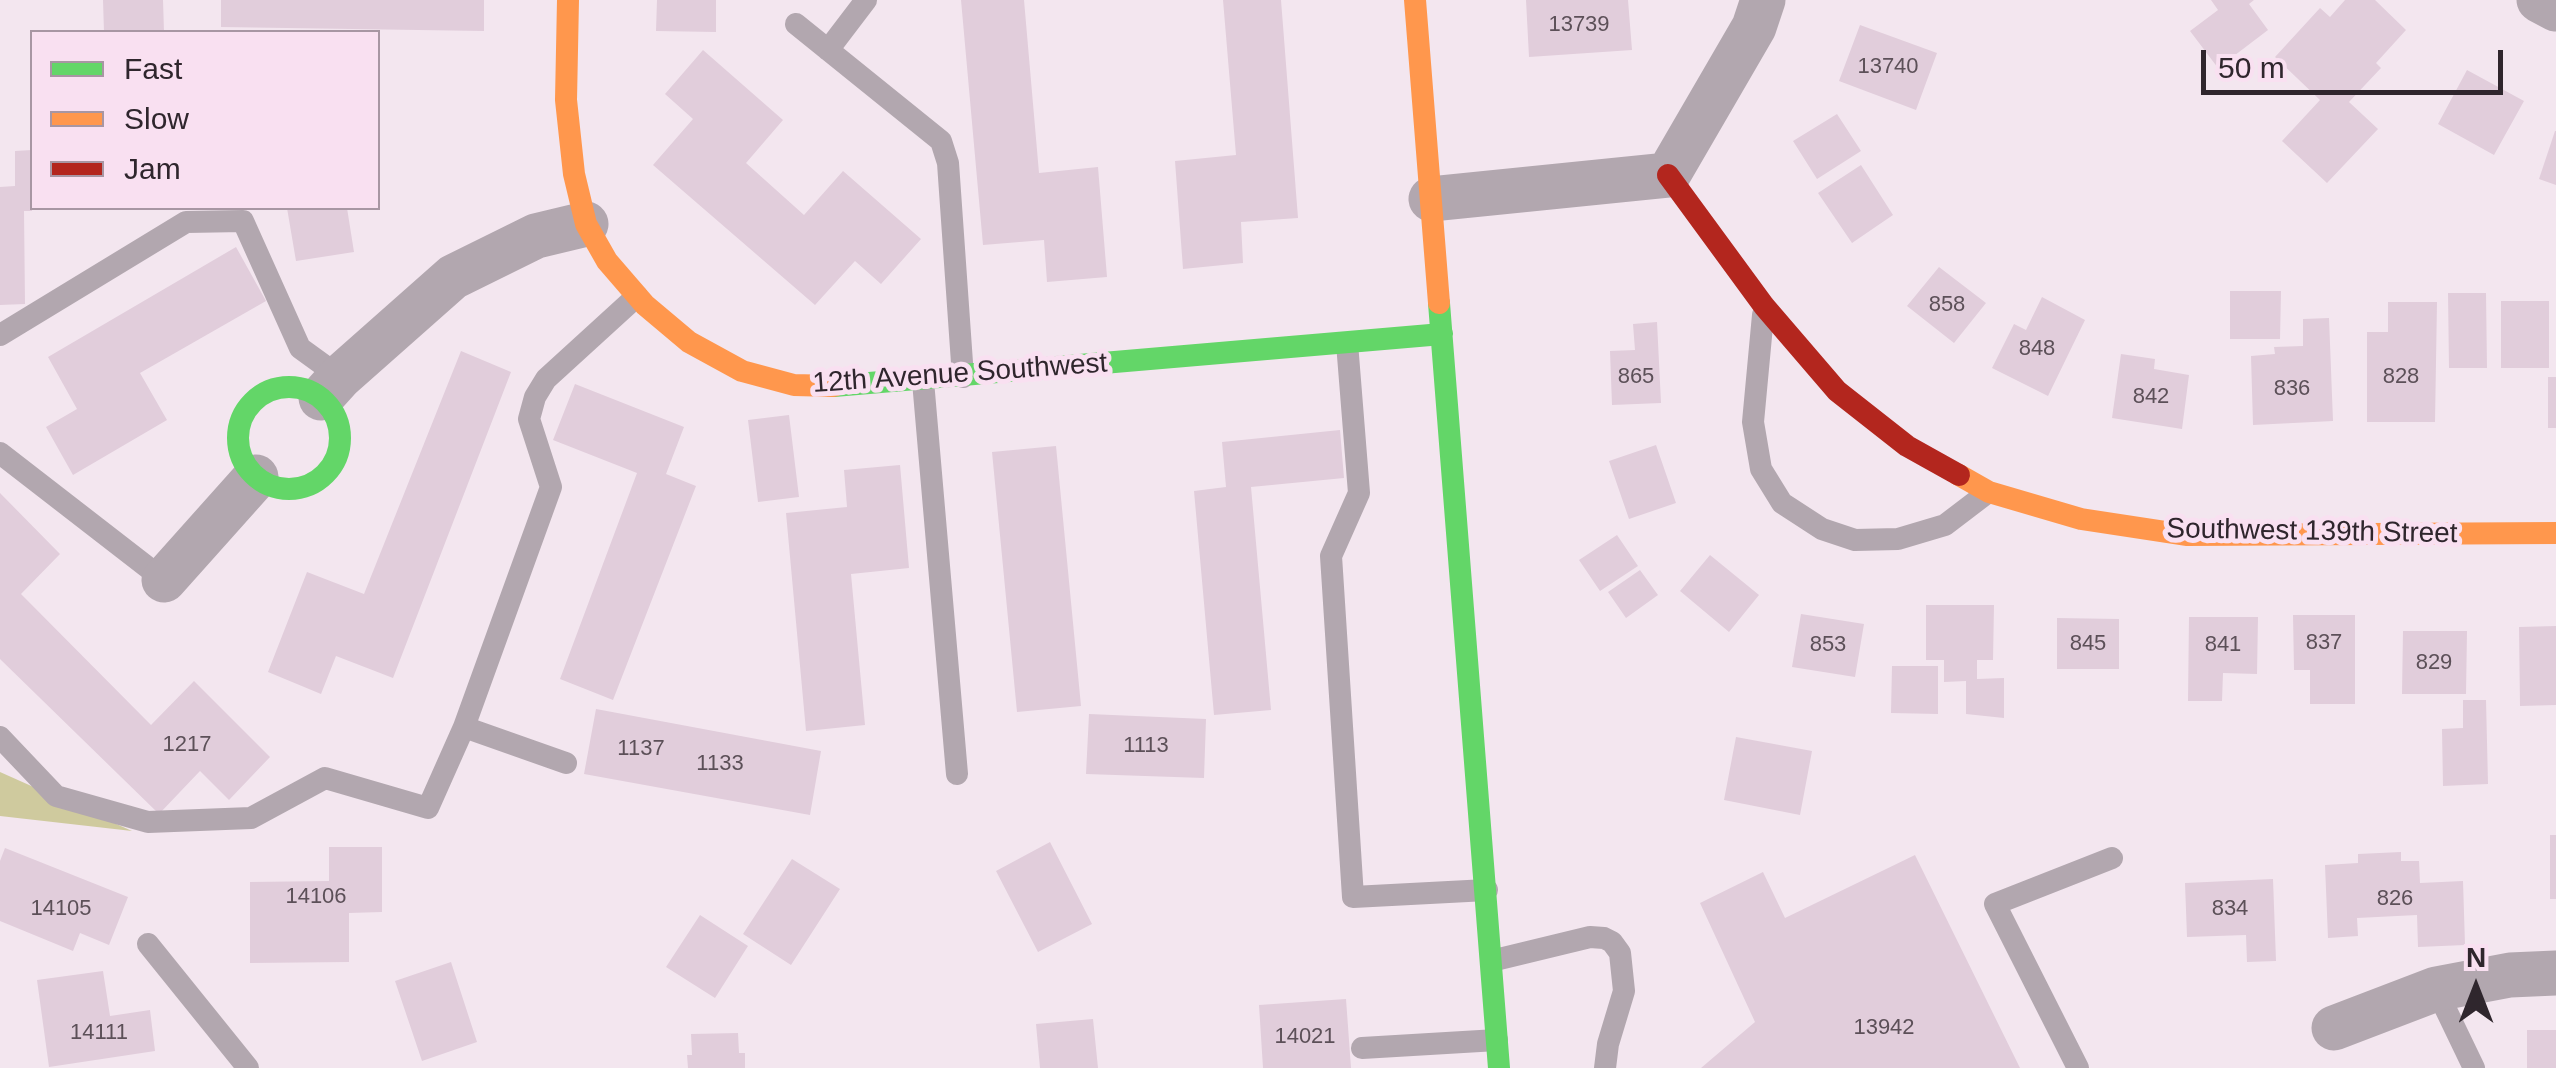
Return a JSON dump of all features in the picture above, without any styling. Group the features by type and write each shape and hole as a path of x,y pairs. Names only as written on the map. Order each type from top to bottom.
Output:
{"street":[{"name":"12th Avenue Southwest","path":"568,0 566,100 574,174 586,224 607,260 637,296 689,342 742,371 794,384 848,387 1442,334"},
{"path":"1415,0 1499,1068"},
{"path":"1431,199 1668,176 1754,26 1763,0"},
{"path":"2539,0 2556,10"},
{"name":"Southwest 139th Street","path":"1668,176 1764,306 1836,390 1907,446 1989,492 2081,519 2186,536 2556,533"},
{"path":"330,387 340,446 322,477 289,489 256,477 244,464 238,430 244,413 256,399 288,386 330,387 453,277 536,236 586,224"},
{"path":"164,580 256,477"},
{"path":"2334,1028 2436,989 2510,975 2556,974"}],"lane":[{"path":"828,50 866,0"},
{"path":"796,24 942,140 948,163 963,376"},
{"path":"0,335 186,222 243,221 300,348 330,387"},
{"path":"0,737 56,796 148,822 252,818 324,778 428,808 464,727 551,487 529,420 534,397 546,378 637,296"},
{"path":"1764,306 1753,422 1761,469 1782,503 1822,529 1855,540 1898,540 1945,525 1989,492"},
{"path":"1346,343 1359,493 1331,556 1353,897 1486,890"},
{"path":"923,380 958,774"},
{"path":"0,454 164,580"},
{"path":"464,727 566,763"},
{"path":"2078,1068 1995,904 2112,858"},
{"path":"1490,960 1590,937 1612,942 1620,953 1624,992 1604,1068"},
{"path":"148,944 248,1068"},
{"path":"2436,989 2474,1068"},
{"path":"1362,1048 1497,1040"}],"shaded area":[{"path":"0,772 132,831 0,816"}],"building":[{"path":"103,0 163,0 164,30 104,30"},
{"path":"221,0 484,0 484,31 221,27"},
{"path":"657,0 716,0 716,32 656,31"},
{"path":"961,0 1024,0 1039,173 1098,167 1107,277 1047,282 1044,240 983,245"},
{"path":"1223,0 1281,0 1298,218 1241,222 1243,263 1183,269 1175,161 1236,155"},
{"path":"1526,0 1628,0 1632,50 1529,57"},
{"path":"2211,0 2254,0 2249,4 2268,30 2218,68 2190,31 2218,10"},
{"path":"2345,0 2375,0 2406,30 2376,63 2381,68 2349,102 2378,129 2327,183 2282,141 2320,100 2275,57 2320,8 2330,17"},
{"path":"1860,25 1937,53 1916,110 1839,81"},
{"path":"703,50 783,120 746,163 804,215 843,171 921,239 881,284 855,261 815,305 653,165 693,119 665,94"},
{"path":"2467,70 2524,101 2494,155 2438,124"},
{"path":"1837,114 1861,151 1817,179 1793,141"},
{"path":"2556,131 2556,185 2539,179"},
{"path":"30,150 32,211 24,211 25,304 0,305 0,187 15,186 15,151"},
{"path":"1861,165 1893,215 1852,243 1818,193"},
{"path":"287,210 347,210 354,252 296,261"},
{"path":"236,247 266,301 140,373 167,420 73,475 46,427 77,409 48,357"},
{"path":"1939,267 1986,303 1954,343 1907,306"},
{"path":"2230,291 2281,291 2280,339 2230,339"},
{"path":"2448,293 2486,293 2487,368 2449,368"},
{"path":"2042,297 2085,320 2048,396 1992,368 2014,324 2026,330"},
{"path":"2501,301 2549,301 2549,368 2501,368"},
{"path":"2388,302 2437,302 2435,422 2367,422 2367,332 2388,332"},
{"path":"2329,318 2333,421 2253,425 2251,356 2275,354 2274,347 2303,346 2303,319"},
{"path":"1657,322 1661,403 1612,405 1610,351 1635,350 1633,324"},
{"path":"461,351 511,372 393,678 336,656 321,694 268,672 307,572 364,594"},
{"path":"2121,354 2155,359 2154,369 2189,375 2182,429 2112,418"},
{"path":"2548,377 2556,377 2556,428 2548,428"},
{"path":"575,384 684,427 666,474 696,486 613,700 560,679 637,473 553,440"},
{"path":"789,415 799,497 758,502 748,420"},
{"path":"1340,430 1344,478 1251,487 1271,710 1214,715 1194,491 1226,487 1222,442"},
{"path":"1656,445 1676,503 1629,519 1609,461"},
{"path":"1056,446 1081,706 1017,712 992,452"},
{"path":"900,465 909,568 851,574 865,725 806,731 786,513 847,507 844,470"},
{"path":"0,493 60,554 21,594 151,725 194,681 270,757 229,800 200,771 159,814 0,659"},
{"path":"1617,535 1638,566 1600,591 1579,560"},
{"path":"1710,555 1759,595 1729,632 1680,591"},
{"path":"1640,570 1658,595 1626,618 1608,592"},
{"path":"1926,605 1994,605 1993,660 1977,660 1977,679 2004,678 2004,718 1966,714 1966,681 1944,682 1944,660 1926,660"},
{"path":"1801,614 1864,624 1855,677 1792,667"},
{"path":"2293,615 2355,615 2355,704 2310,704 2310,670 2294,670"},
{"path":"2189,617 2258,617 2257,674 2223,673 2222,701 2188,701"},
{"path":"2057,618 2119,619 2119,669 2057,669"},
{"path":"2556,626 2556,705 2520,706 2519,627"},
{"path":"2403,631 2467,631 2466,694 2402,694"},
{"path":"1892,666 1938,666 1938,714 1891,713"},
{"path":"2463,700 2486,700 2488,784 2443,786 2442,729 2463,728"},
{"path":"596,709 821,751 810,815 584,774"},
{"path":"1089,714 1206,719 1204,778 1086,774"},
{"path":"1736,737 1812,751 1800,815 1724,800"},
{"path":"2550,835 2556,835 2556,899 2550,899"},
{"path":"1050,842 1092,924 1038,952 996,871"},
{"path":"329,847 382,847 382,912 349,913 349,962 250,963 250,882 329,881"},
{"path":"5,848 128,897 109,945 80,933 73,951 0,921 0,861"},
{"path":"2401,852 2401,861 2419,861 2420,883 2463,881 2465,945 2418,947 2417,915 2357,918 2358,936 2328,938 2325,865 2358,863 2358,854"},
{"path":"1915,855 2020,1068 1701,1068 1755,1022 1700,903 1763,872 1785,918"},
{"path":"792,859 840,889 791,965 743,934"},
{"path":"2273,879 2276,961 2247,962 2246,935 2187,937 2185,883"},
{"path":"700,915 748,946 715,998 666,967"},
{"path":"451,962 477,1042 422,1061 395,981"},
{"path":"103,971 110,1016 150,1010 155,1051 49,1067 37,980"},
{"path":"1346,999 1351,1068 1263,1068 1259,1005"},
{"path":"1093,1019 1098,1068 1040,1068 1036,1024"},
{"path":"2527,1030 2556,1030 2556,1068 2527,1068"},
{"path":"738,1033 745,1068 688,1068 691,1034"}],"traffic: fast":[{"path":"1439,303 1499,1068"},
{"path":"834,386 1442,334"},
{"path":"289,387 308,391 325,402 336,419 340,438 336,457 325,474 308,485 289,489 270,485 253,474 242,457 238,438 242,419 253,402 270,391 289,387"}],"traffic: slow":[{"path":"568,0 566,100 574,174 586,224 607,261 645,305 689,342 742,371 794,385 834,386"},
{"path":"1415,0 1439,303"},
{"path":"1959,475 1989,492 2081,519 2186,535 2556,533"}],"traffic: jam":[{"path":"1668,175 1764,306 1837,391 1907,446 1959,475"}]}
